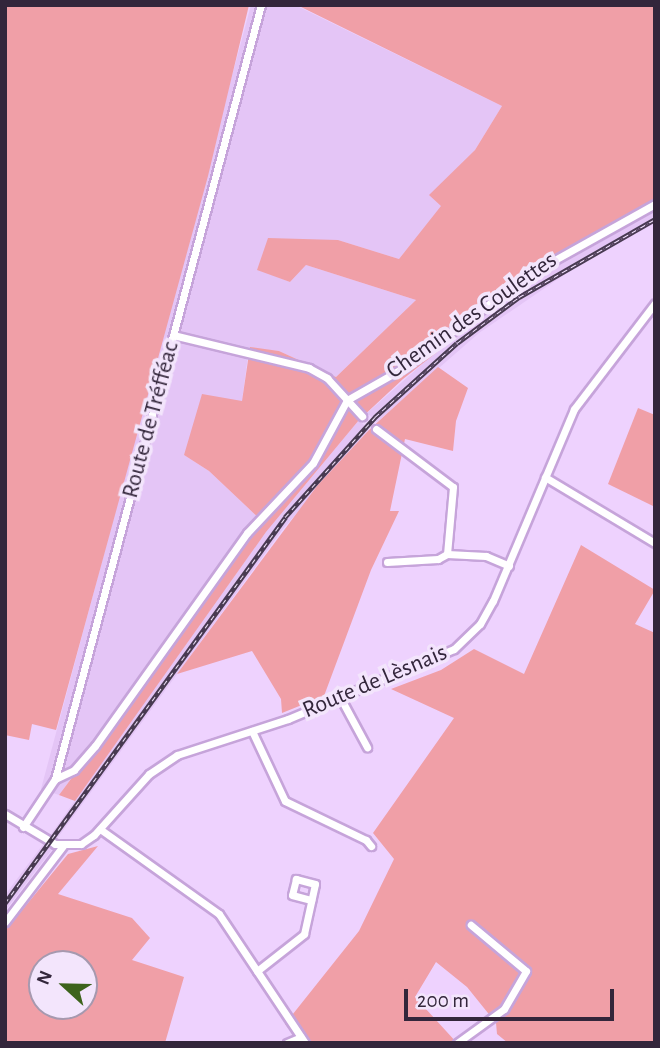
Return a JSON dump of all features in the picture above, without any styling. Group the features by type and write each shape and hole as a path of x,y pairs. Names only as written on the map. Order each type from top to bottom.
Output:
{"street":[{"name":"Route de Tréfféac","path":"23,827 55,779 261,5"},
{"name":"Chemin des Coulettes","path":"347,400 405,367 526,276 655,204"},
{"name":"Route de Lèsnais","path":"63,846 81,844 100,829 131,792 177,755 341,699 454,649 480,624 509,566 574,409 655,303"},
{"path":"173,335 309,368 327,378 362,416"},
{"path":"55,779 74,770 95,746 247,533 313,463 347,400"},
{"path":"376,429 453,487 447,554"},
{"path":"545,477 655,543"},
{"path":"387,562 438,559 447,554 486,556 509,566"},
{"path":"341,699 367,747"},
{"path":"252,731 285,801 366,840 371,846"},
{"path":"5,814 23,827 63,846 5,922"},
{"path":"100,829 219,914 303,1040 287,1043"},
{"path":"257,971 304,934 311,900"},
{"path":"457,1043 504,1009 526,971 471,925"}],"shaded area":[{"path":"5,5 249,5 208,176 56,730 32,724 29,740 5,735"},
{"path":"251,5 295,5 502,106 475,150 430,195 442,206 399,259 338,240 257,269 290,282 306,265 416,300 336,377 279,351 249,348 242,401 184,455 209,471 263,522 59,795 41,789"},
{"path":"297,5 655,5 655,211 577,252 488,312 403,379 359,420 266,532 75,801 59,795 263,522 209,471 184,455 202,394 242,401 250,347 279,351 336,377 416,300 306,265 290,282 257,270 268,238 338,240 399,259 441,206 429,195 475,150 502,106"},
{"path":"655,211 655,223 577,266 479,333 377,422 367,413 444,345 532,281"},
{"path":"438,367 468,388 456,421 453,451 405,439 390,511 399,511 371,570 324,696 282,713 281,699 252,651 177,674 317,486 369,430"},
{"path":"638,408 655,415 653,506 608,484"},
{"path":"359,420 369,430 283,529 56,840 49,837 266,532"},
{"path":"581,545 655,590 635,624 655,633 655,1043 508,1043 497,1034 496,1023 467,987 436,962 415,997 457,1043 300,1043 285,1024 359,931 394,859 373,833 454,718 391,689 441,670 474,649 524,674"},
{"path":"44,843 54,847 5,911 5,895"},
{"path":"98,846 58,894 132,918 150,938 132,960 184,977 165,1043 5,1043 5,931 68,854"}],"railway":[{"path":"5,903 285,517 375,417 457,343 519,297 655,219"}]}
